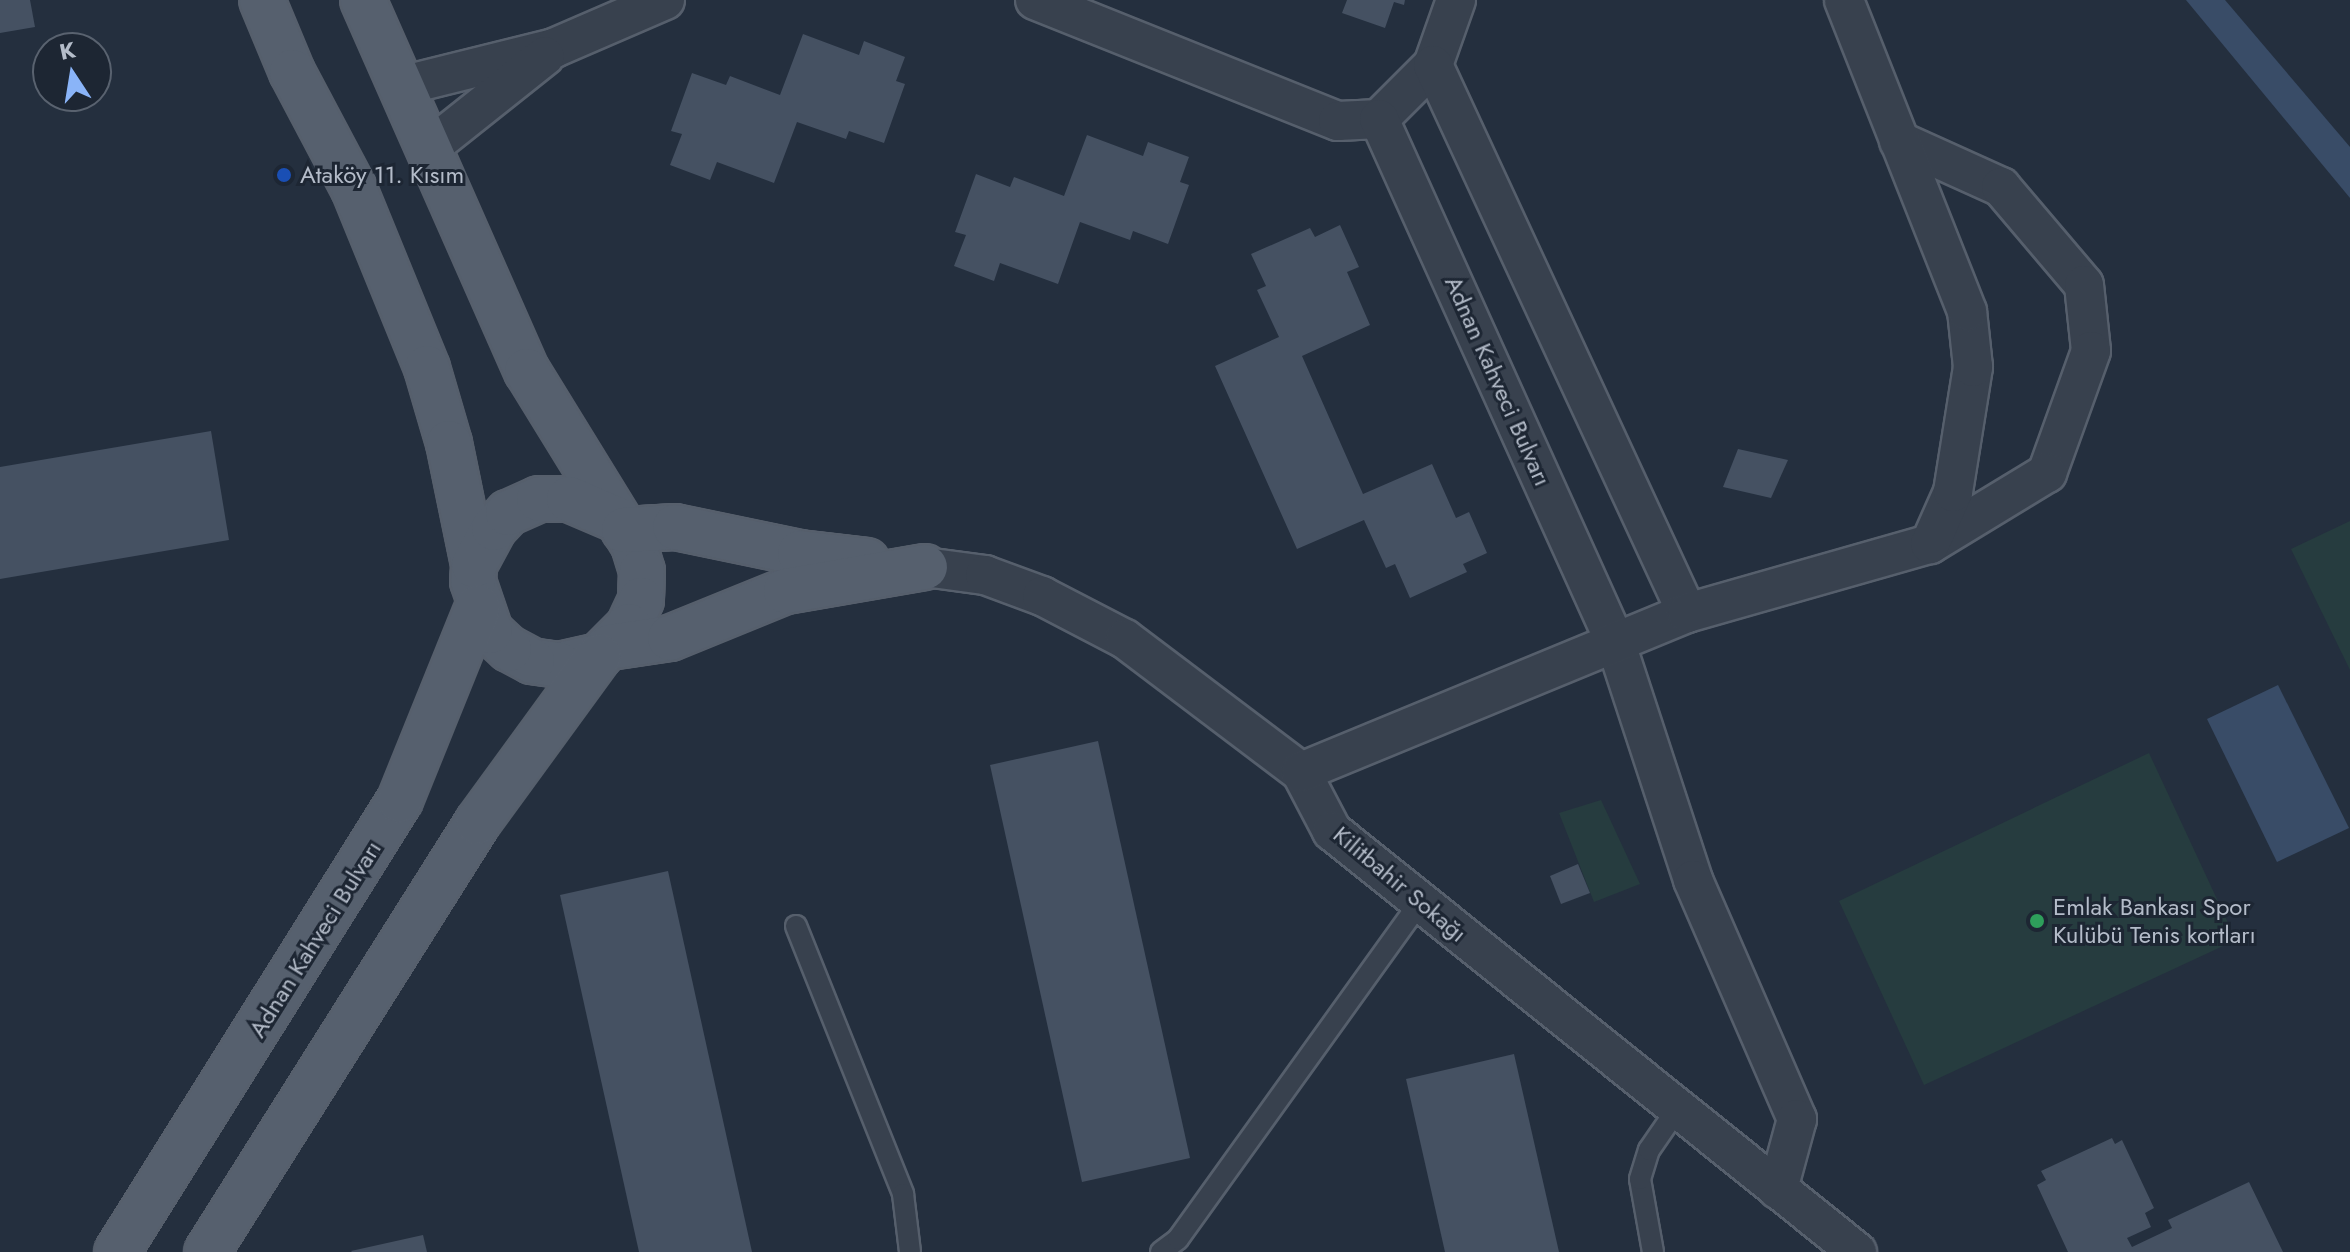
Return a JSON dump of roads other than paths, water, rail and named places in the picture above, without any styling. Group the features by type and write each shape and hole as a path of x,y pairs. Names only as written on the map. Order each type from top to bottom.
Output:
{"main road":[{"path":"262,0 292,72 354,189 427,368 449,443 476,586 499,640 532,661 559,665 670,638 786,591 925,567"},
{"path":"207,1252 478,822 605,652 629,626 641,600 642,571 620,525 527,371 363,0"},
{"path":"476,586 508,513 539,499 569,499 620,525 675,527 800,553 925,567"},
{"name":"Adnan Kahveci Bulvarı","path":"117,1252 400,800 476,586"}],"street":[{"path":"401,86 554,48 665,0"},
{"path":"1035,0 1338,121 1379,119 1433,65 1456,0"},
{"path":"1844,0 1967,311 1973,367 1953,492 1930,544"},
{"path":"428,149 554,48"},
{"path":"1433,65 1687,613"},
{"name":"Adnan Kahveci Bulvarı","path":"1379,119 1616,644 1693,880 1797,1119 1778,1189"},
{"path":"1301,772 1687,613 1930,544 2047,473 2091,351 2084,285 2001,187 1899,141"},
{"name":"Kilitbahir Sokağı","path":"925,567 985,575 1014,585 1125,639 1301,772 1332,831 1857,1252"}],"lane":[{"path":"1161,1252 1186,1246 1420,902"},
{"path":"796,926 903,1194 910,1252"},
{"path":"1653,1252 1640,1179 1649,1150 1678,1108"}],"water":[{"path":"2186,0 2225,0 2350,147 2350,198"},
{"path":"2278,685 2349,828 2277,862 2207,719"}],"place":[{"name":"Ataköy 11. Kısım","path":"284,175"},
{"name":"Emlak Bankası Spor Kulübü Tenis kortları","path":"2037,921"}]}
